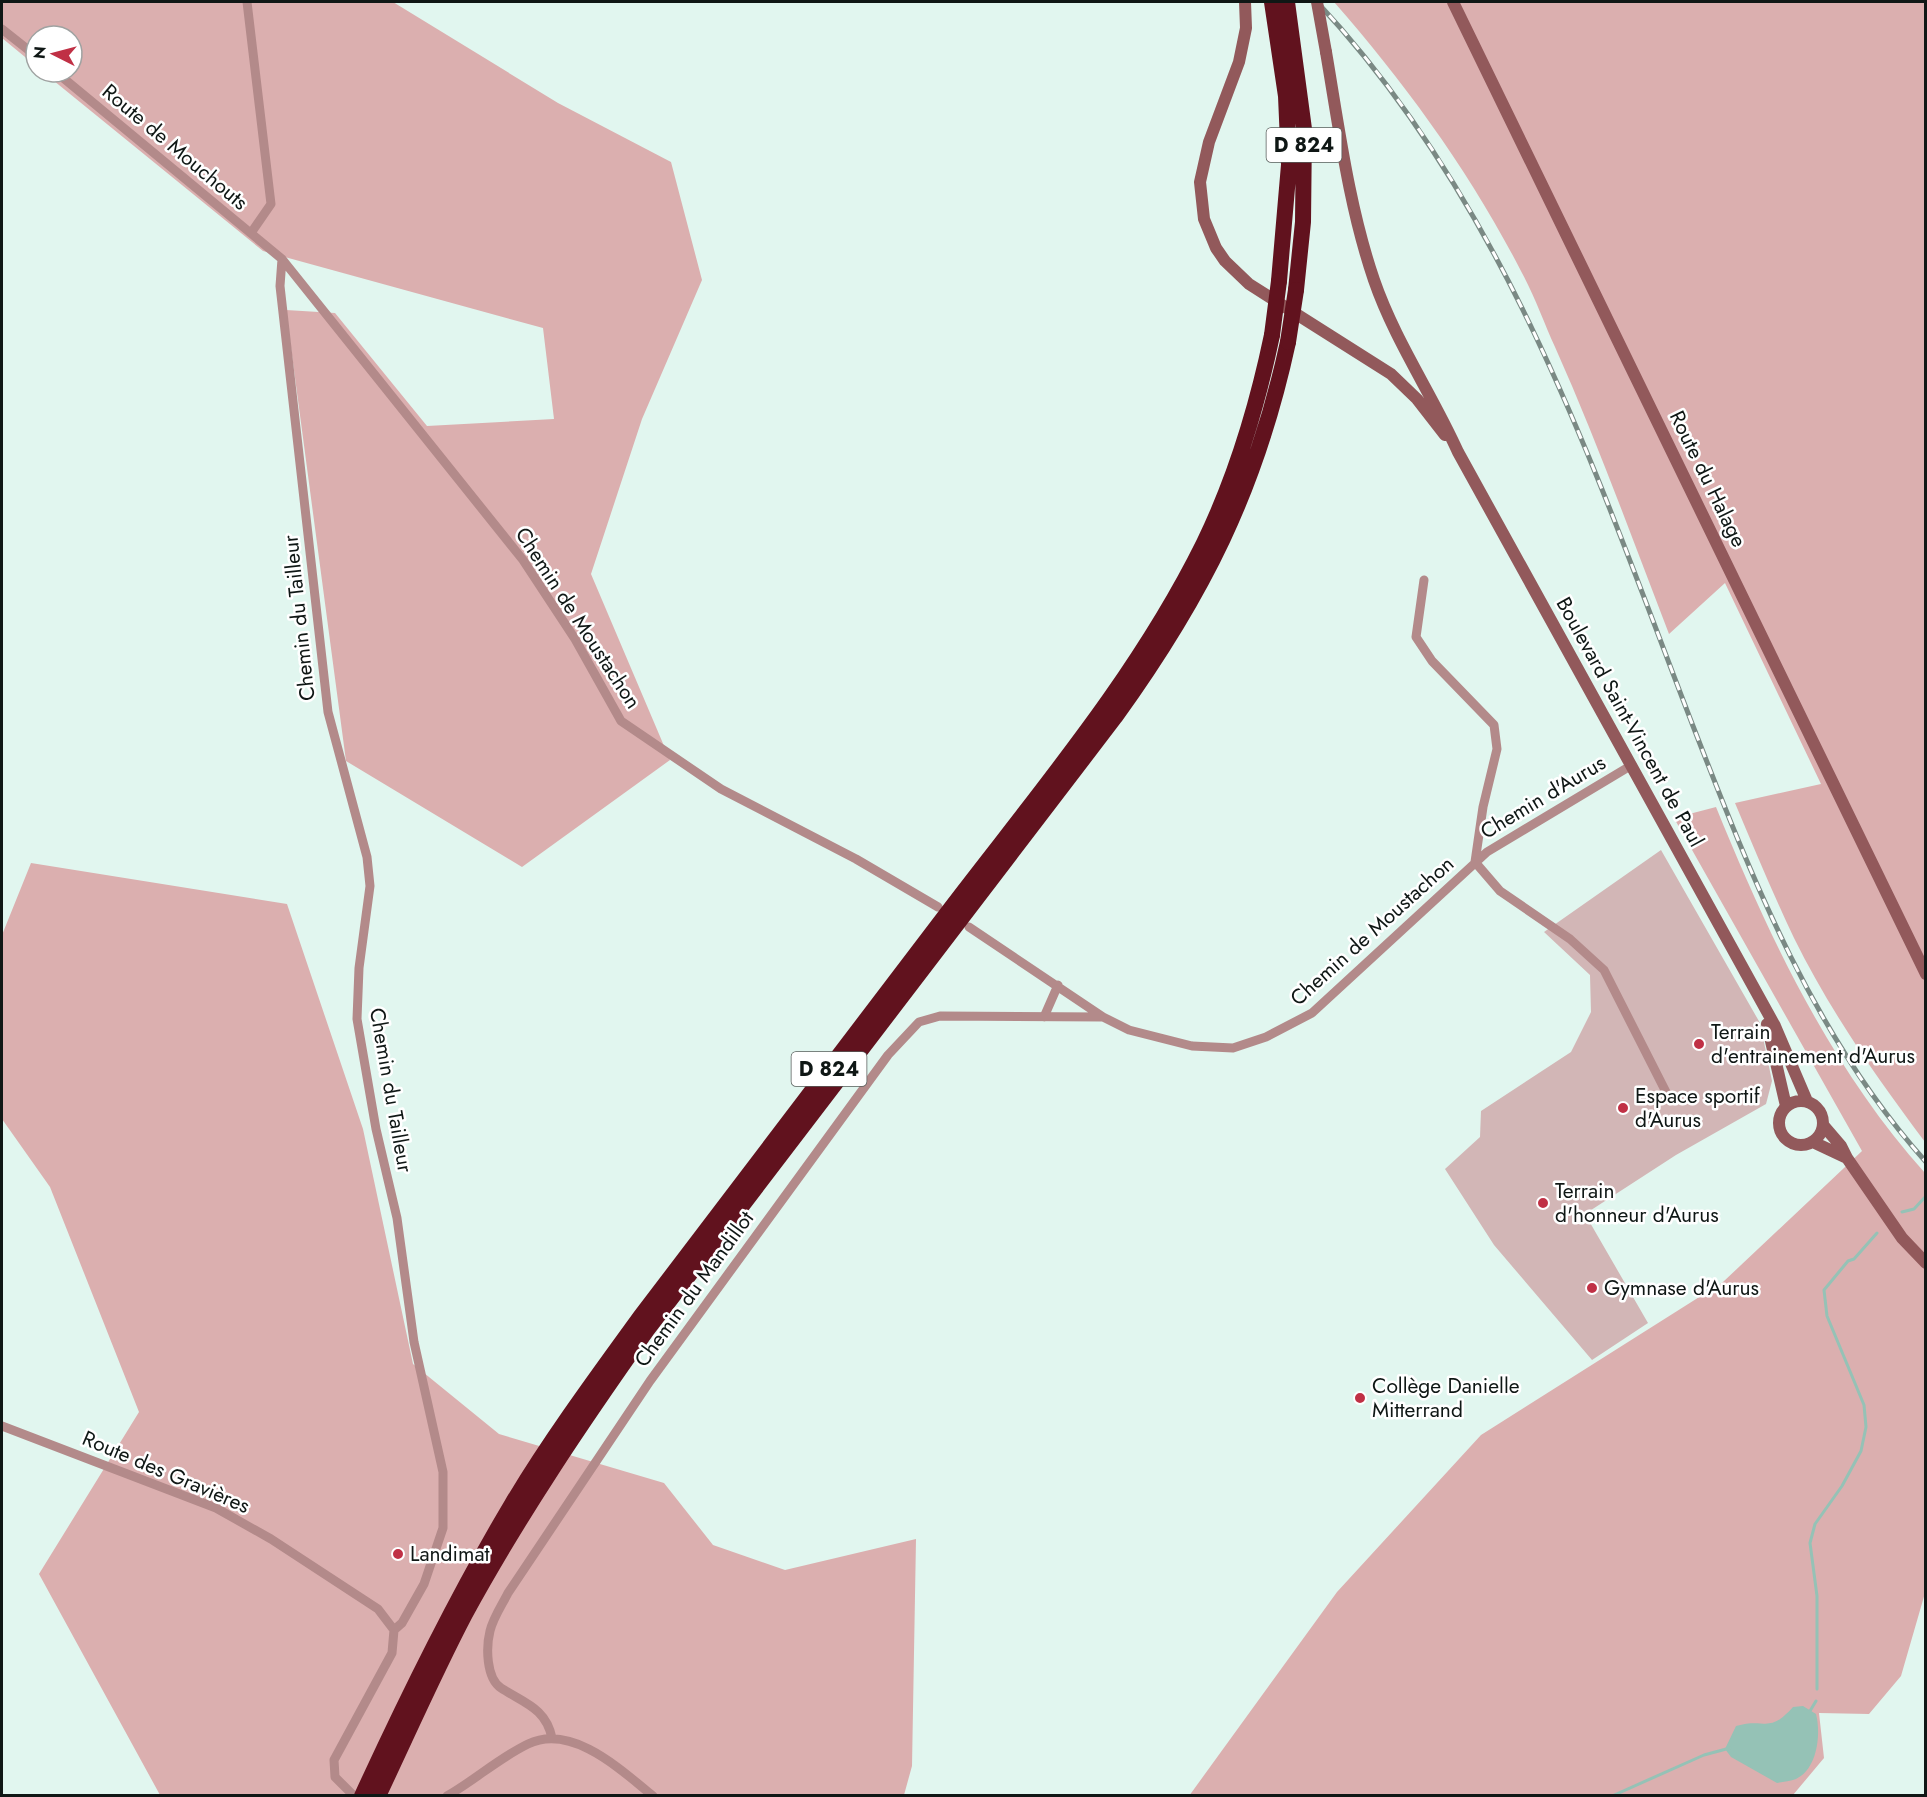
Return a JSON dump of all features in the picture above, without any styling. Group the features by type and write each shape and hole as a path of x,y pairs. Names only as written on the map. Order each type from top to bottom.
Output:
{"highway":[{"name":"D 824","path":"362,1796 415,1684 470,1577 513,1503 578,1404 641,1316 1071,751 1162,621 1204,543 1236,465 1262,380 1272,336 1279,281 1289,165 1286,96 1272,2"},
{"name":"D 824","path":"378,1796 466,1614 531,1500 591,1408 647,1330 1115,717 1172,635 1200,587 1239,506 1267,426 1288,342 1296,290 1303,222 1304,129 1287,2"}],"main road":[{"path":"1245,2 1246,28 1239,62 1209,142 1200,182 1204,219 1216,248 1225,261 1249,284 1391,374 1417,399 1458,452"},
{"path":"1317,2 1351,192 1375,281 1393,327 1436,403 1458,452"},
{"name":"Route du Halage","path":"1453,2 1926,974"},
{"name":"Boulevard Saint-Vincent de Paul","path":"1458,452 1775,1026 1807,1101"},
{"name":"Boulevard Saint-Vincent de Paul","path":"1765,1011 1786,1106"},
{"path":"1847,1158 1813,1142 1798,1145 1784,1137 1779,1118 1786,1106 1800,1100 1807,1101 1819,1110 1823,1125 1841,1146 1902,1238 1926,1263"},
{"path":"1813,1142 1823,1125"}],"street":[{"path":"247,2 271,204 251,233"},
{"path":"2,28 24,46"},
{"name":"Route de Mouchouts","path":"71,84 272,250"},
{"name":"Chemin de Moustachon","path":"272,250 282,259 523,560 575,639 621,721 721,789 856,860 938,907"},
{"name":"Chemin du Tailleur","path":"282,259 280,286 328,712 356,810 369,876 368,914 359,968 357,1019 376,1129 397,1218 414,1342 444,1472 443,1528 424,1584 402,1623 394,1630"},
{"path":"1424,580 1416,637 1432,661 1494,725 1497,749 1483,807 1475,862 1500,891 1570,939 1604,970 1667,1094"},
{"name":"Chemin d'Aurus","path":"1475,862 1539,819 1632,765"},
{"name":"Chemin de Moustachon","path":"969,927 1103,1017 1129,1030 1192,1046 1233,1048 1266,1037 1312,1013 1475,862"},
{"path":"1044,1017 1058,986"},
{"name":"Chemin du Mandillot","path":"552,1738 543,1716 533,1705 498,1687 490,1672 490,1629 508,1593 650,1381 904,1035 919,1022 940,1016 1103,1017"},
{"name":"Route des Gravières","path":"2,1426 216,1508 271,1539 378,1609 394,1630"},
{"path":"354,1796 335,1777 334,1760 392,1653 394,1630"},
{"path":"447,1796 531,1742 552,1738 570,1740 594,1752 653,1796"}],"shaded area":[{"path":"2,2 393,2 558,103 671,162 702,280 642,419 591,574 670,760 522,867 346,761 286,310 335,313 427,426 554,419 543,328 263,251 58,84 84,84 84,24 24,24 24,56 2,38"},
{"path":"1334,2 1925,2 1925,1142 1855,1043 1823,992 1794,938 1735,803 1821,784 1725,583 1669,634 1585,418 1535,301 1503,237 1460,166 1412,98"},
{"path":"1716,807 1780,952 1831,1045 1891,1132 1925,1173 1925,1593 1901,1676 1869,1714 1819,1713 1824,1758 1793,1795 1189,1796 1337,1592 1481,1435 1723,1282 1862,1151 1674,818"},
{"name":"Espace sportif d'Aurus","path":"1661,850 1760,1023 1772,1081 1766,1104 1676,1155 1585,1214 1648,1323 1592,1360 1494,1245 1445,1169 1480,1137 1481,1111 1571,1052 1591,1012 1590,975 1544,932"},
{"path":"31,863 287,904 363,1129 413,1364 499,1434 664,1483 713,1545 785,1570 916,1539 912,1766 904,1795 160,1795 39,1574 139,1412 50,1187 2,1119 2,935"},
{"path":"1803,1706 1816,1714 1818,1740 1809,1767 1796,1779 1777,1783 1731,1757 1725,1749 1736,1726 1772,1723 1778,1721 1793,1707"}],"waterway":[{"path":"1902,1212 1914,1209 1926,1196"},
{"path":"1817,1689 1817,1596 1810,1543 1815,1524 1842,1486 1861,1451 1866,1427 1864,1405 1827,1316 1824,1290 1848,1261 1854,1259 1877,1233"},
{"path":"1810,1711 1816,1701"},
{"path":"1612,1796 1704,1755 1730,1748"}],"railway":[{"path":"1317,2 1384,81 1442,165 1494,253 1540,344 1581,438 1739,842 1790,955 1851,1063 1886,1114 1926,1162"}],"place":[{"name":"Terrain d'entrainement d'Aurus","path":"1699,1044"},
{"name":"Espace sportif d'Aurus","path":"1623,1108"},
{"name":"Terrain d'honneur d'Aurus","path":"1543,1203"},
{"name":"Gymnase d'Aurus","path":"1592,1288"},
{"name":"Collège Danielle Mitterrand","path":"1360,1398"},
{"name":"Landimat","path":"398,1554"}]}
